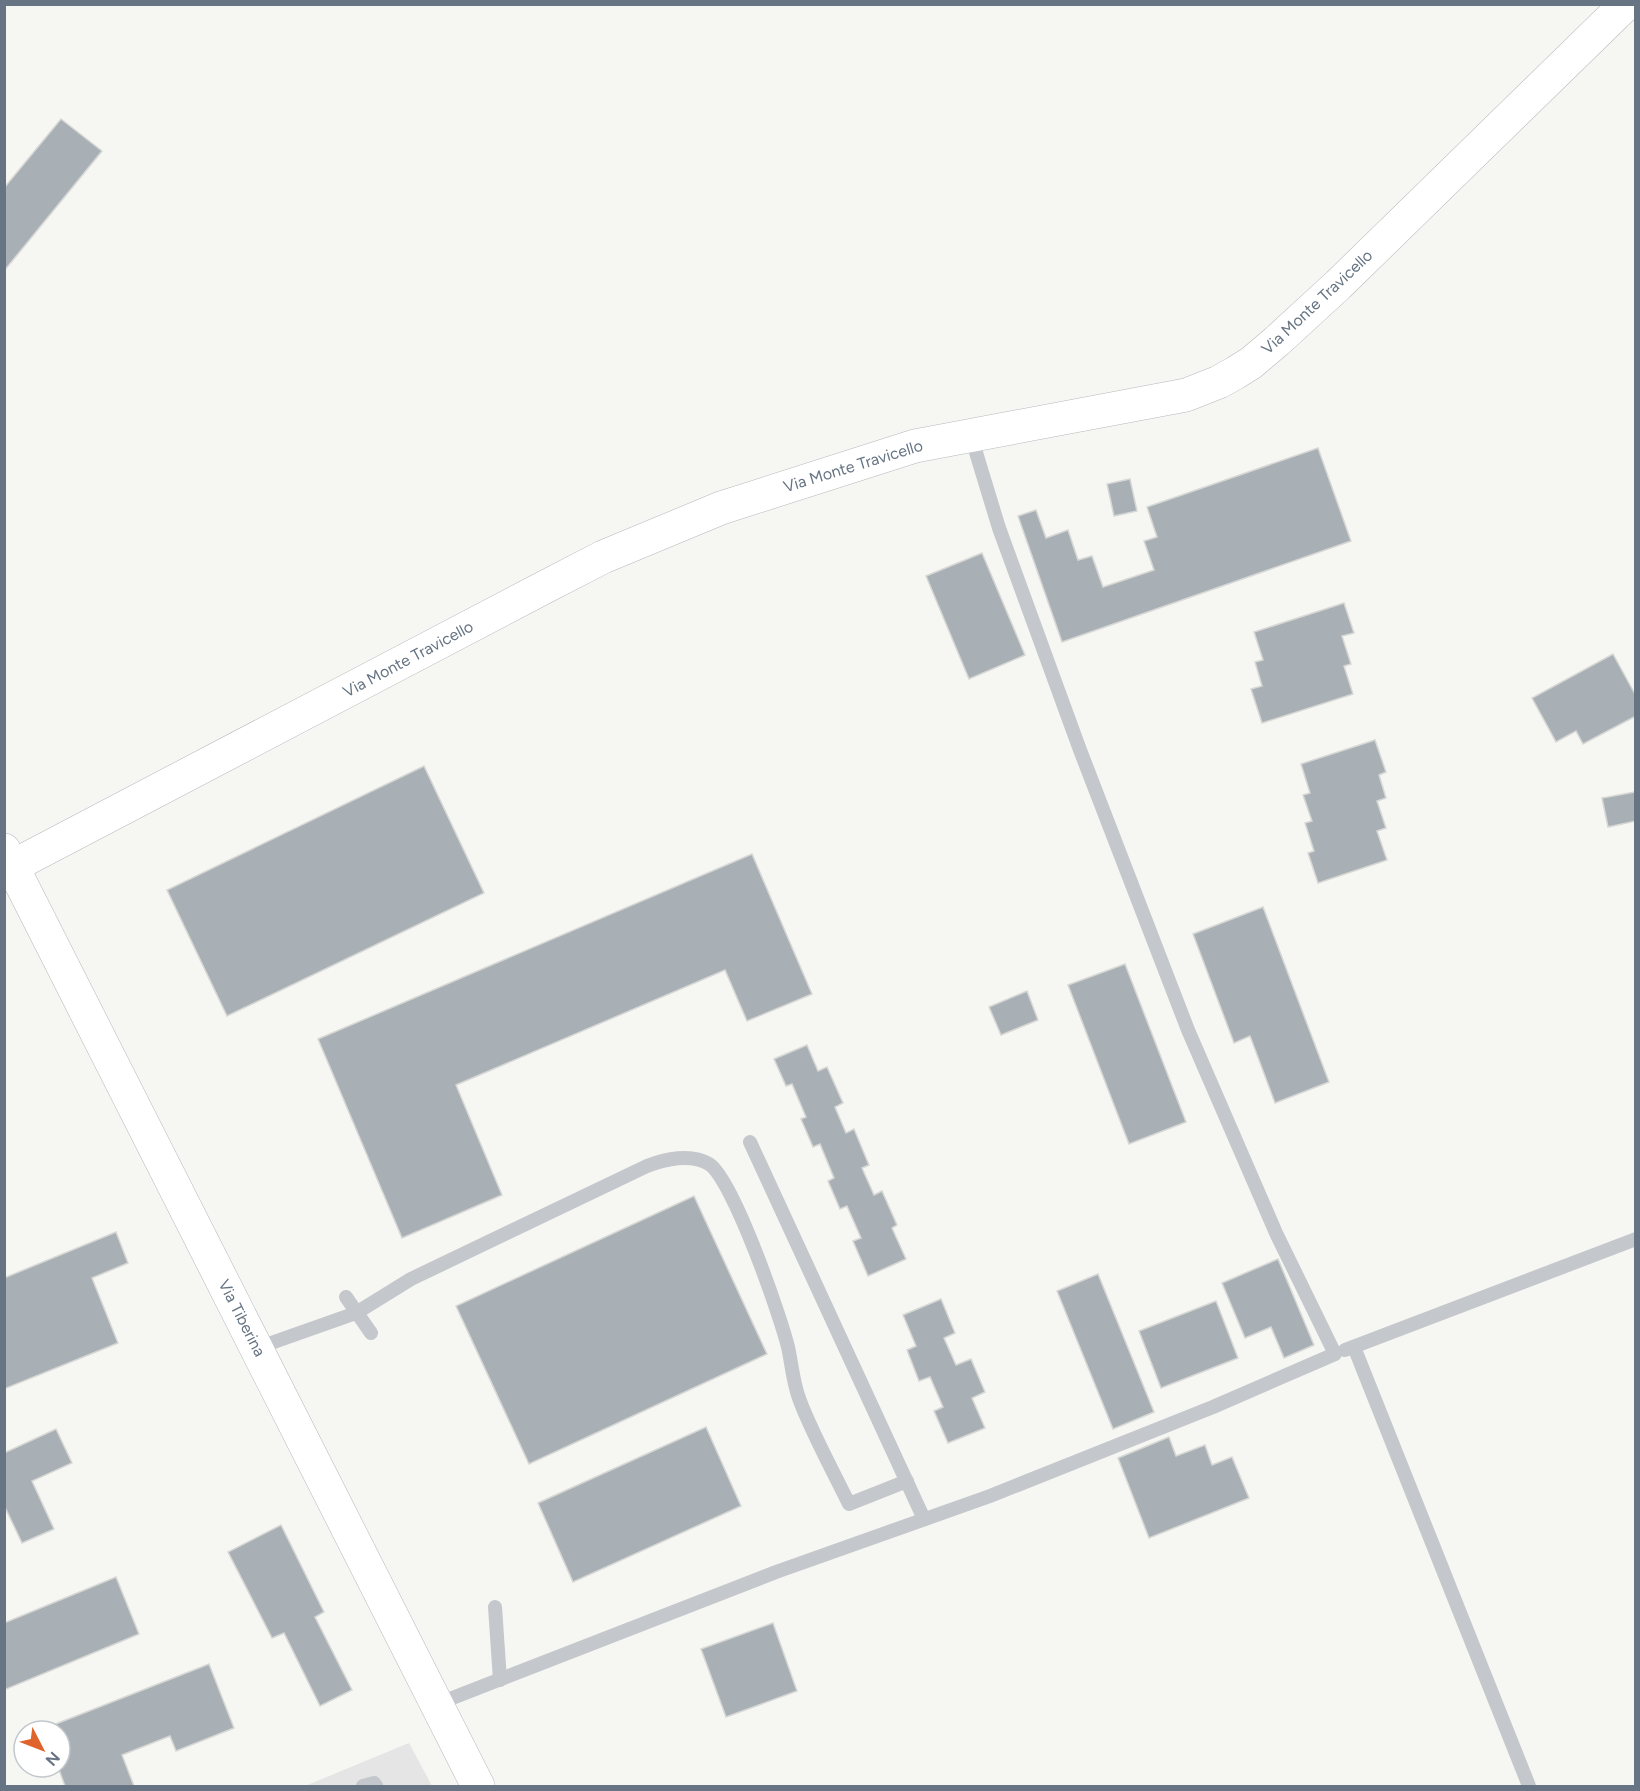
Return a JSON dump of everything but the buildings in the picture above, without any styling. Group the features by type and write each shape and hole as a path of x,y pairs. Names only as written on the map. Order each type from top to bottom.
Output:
{"street":[{"name":"Via Monte Travicello","path":"9,858 603,557 721,508 915,446 1186,395 1219,382 1251,363 1338,285 1626,4"},
{"name":"Via Tiberina","path":"9,858 478,1786"}],"lane":[{"path":"971,436 999,528 1080,750 1188,1030 1276,1233 1335,1354"},
{"path":"750,1142 924,1519"},
{"path":"257,1348 356,1313 411,1278 661,1160 700,1161 710,1165 717,1172 736,1209 760,1265 781,1324 800,1401 849,1504 907,1481"},
{"path":"437,1704 765,1576 990,1496 1213,1407 1335,1354 1635,1239"},
{"path":"346,1297 371,1333"},
{"path":"1354,1347 1529,1786"},
{"path":"495,1607 500,1680"},
{"path":"363,1786 374,1783 376,1786"}],"shaded area":[{"path":"409,1743 432,1786 305,1786"}]}
